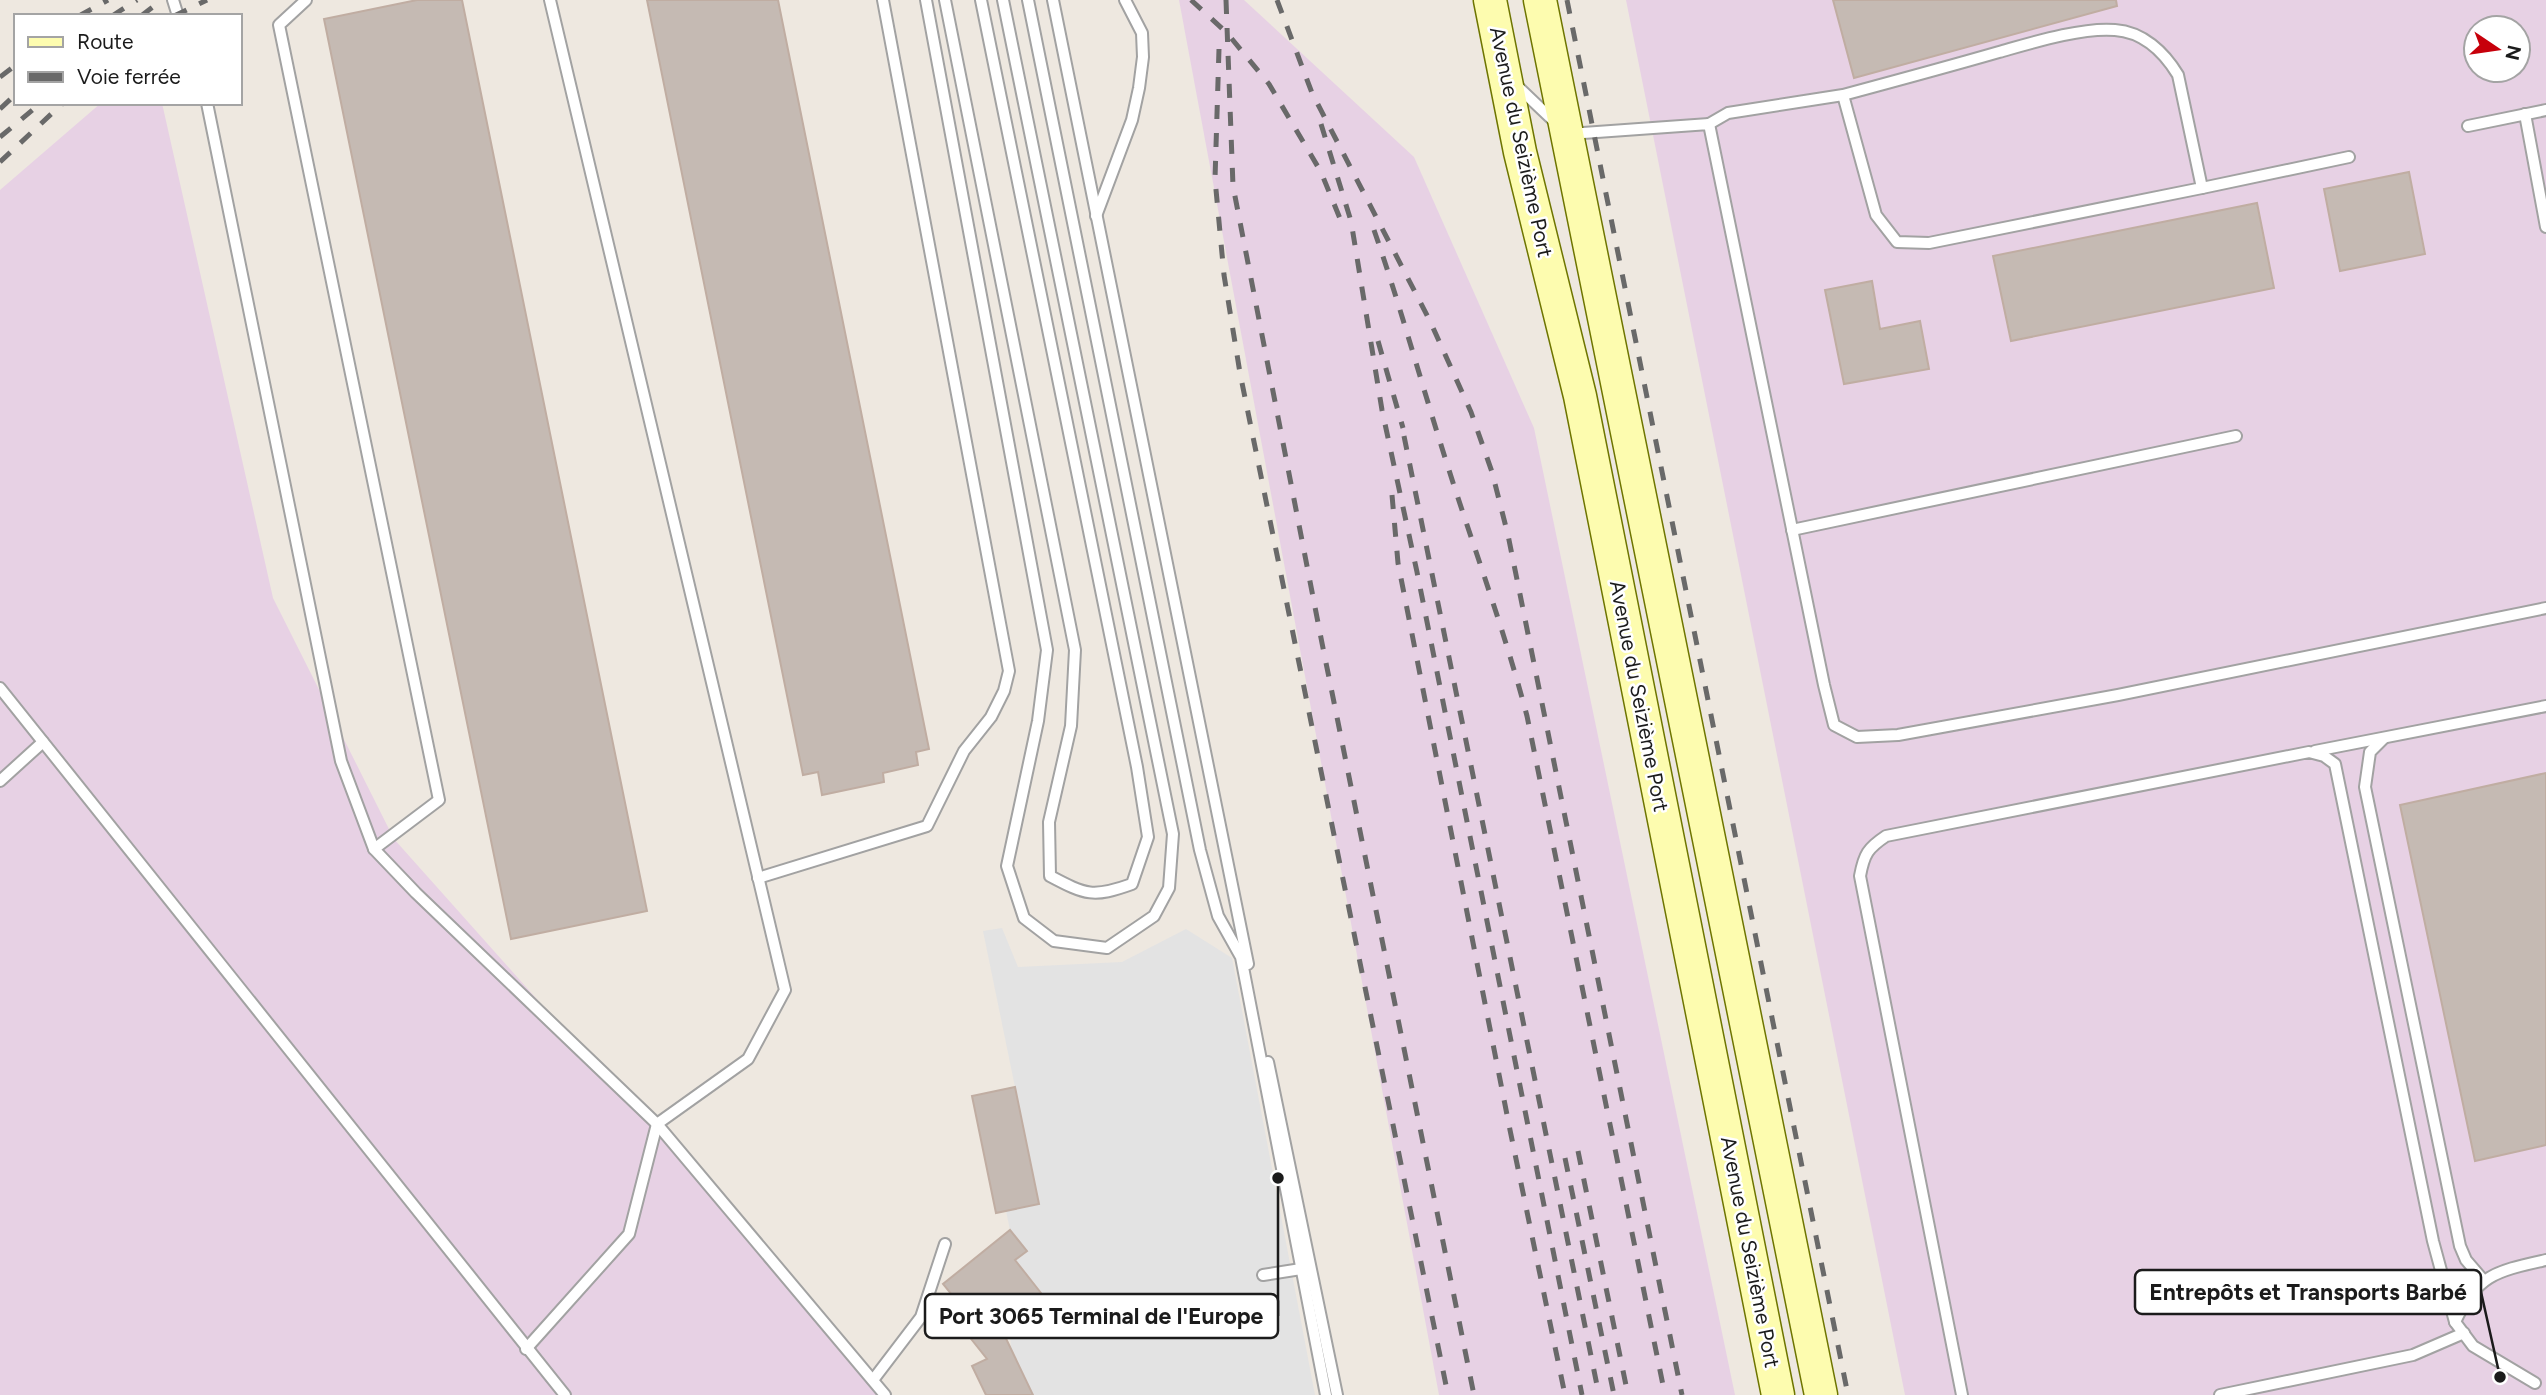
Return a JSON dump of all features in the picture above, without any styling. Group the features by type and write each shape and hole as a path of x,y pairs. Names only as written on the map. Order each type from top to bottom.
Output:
{"main road":[{"name":"Avenue du Seizième Port","path":"1490,0 1520,152 1580,397 1778,1395"},
{"name":"Avenue du Seizième Port","path":"1540,0 1821,1395"}],"lane":[{"path":"306,0 279,26 439,800 374,849"},
{"path":"526,1349 629,1234 657,1124 748,1059 785,989 550,0"},
{"path":"758,878 927,826 964,751 990,717 1004,691 1009,671 883,0"},
{"path":"926,0 1047,650 1038,721 1007,866 1024,918 1054,941 1107,948 1154,916 1170,888 1173,834 1003,0"},
{"path":"945,0 1075,650 1071,726 1049,822 1050,876 1077,890 1105,894 1132,884 1148,837 1137,767 981,0"},
{"path":"1028,0 1200,850 1218,916 1244,958 1326,1395"},
{"path":"1053,0 1244,958 1337,1395"},
{"path":"1096,217 1132,120 1139,88 1143,57 1142,33 1125,0"},
{"path":"1504,73 1567,134 1709,124 1728,113 1843,95 2038,42 2095,30 2116,30 2137,35 2154,46 2169,60 2178,75 2202,187"},
{"path":"1843,95 1876,215 1897,242 1929,243 2349,157"},
{"path":"207,105 341,761 374,849 416,893 657,1124 885,1395"},
{"path":"2469,126 2546,110"},
{"path":"2525,114 2546,226"},
{"path":"1709,124 1834,725 1857,737 1898,735 2104,698 2546,608"},
{"path":"1792,530 2236,436"},
{"path":"0,688 565,1395"},
{"path":"1962,1395 1860,876 1870,847 1886,836 2546,706"},
{"path":"2384,738 2370,752 2365,787 2460,1246 2466,1260 2484,1281"},
{"path":"0,781 43,742"},
{"path":"2309,752 2324,756 2335,764 2433,1241 2455,1322 2473,1346 2535,1383"},
{"path":"873,1380 921,1317 945,1244"},
{"path":"2455,1322 2466,1299 2500,1270 2546,1260"},
{"path":"1264,1275 1301,1269"},
{"path":"2220,1395 2413,1355 2464,1333"}],"shaded area":[{"path":"1179,0 1244,0 1414,157 1534,428 1735,1395 1439,1395"},
{"path":"1626,0 2546,0 2546,1395 1905,1395"},
{"path":"99,105 162,105 273,598 394,839 890,1395 0,1395 0,190"},
{"path":"1002,928 1018,967 1122,962 1186,929 1232,958 1315,1395 1033,1395 1011,1348 1009,1319 1041,1292 1015,1260 1026,1251 1010,1230 1006,1211 1039,1204 983,931"}],"building":[{"path":"417,0 462,0 647,911 511,939 324,19"},
{"path":"647,0 778,0 929,749 916,752 918,765 883,773 884,782 822,795 818,772 803,775"},
{"path":"1833,0 2116,0 2117,6 1854,78"},
{"path":"2409,172 2425,254 2340,271 2324,189"},
{"path":"2257,203 2274,288 2011,341 1993,256"},
{"path":"1872,281 1880,329 1920,321 1929,369 1844,384 1825,290"},
{"path":"2546,773 2546,1145 2475,1161 2400,805"},
{"path":"1015,1087 1039,1204 996,1213 972,1096"},
{"path":"1010,1230 1027,1251 1015,1260 1041,1293 1000,1326 1033,1395 986,1395 972,1366 987,1359 964,1330 974,1322 943,1284"}],"railway":[{"path":"83,14 108,0"},
{"path":"115,14 137,0"},
{"path":"144,14 162,0"},
{"path":"178,14 207,0"},
{"path":"1191,0 1227,33 1269,84 1321,172 1341,221"},
{"path":"1226,0 1233,186 1474,1395"},
{"path":"1277,0 1312,93 1430,321 1471,412 1492,472 1508,535 1682,1395"},
{"path":"1567,0 1848,1395"},
{"path":"1219,49 1215,179 1224,275 1240,373 1448,1395"},
{"path":"0,77 14,66"},
{"path":"0,109 14,96"},
{"path":"0,137 39,105"},
{"path":"0,162 61,105"},
{"path":"1321,124 1351,221 1382,410 1582,1395"},
{"path":"1374,230 1508,648 1527,716 1665,1395"},
{"path":"1378,341 1403,428"},
{"path":"1404,436 1599,1395"},
{"path":"1392,495 1398,563 1565,1395"},
{"path":"1578,1151 1628,1395"},
{"path":"1565,1158 1614,1395"}],"place":[{"name":"Port 3065 Terminal de l'Europe","path":"1278,1178"},
{"name":"Entrepôts et Transports Barbé","path":"2500,1377"}]}
